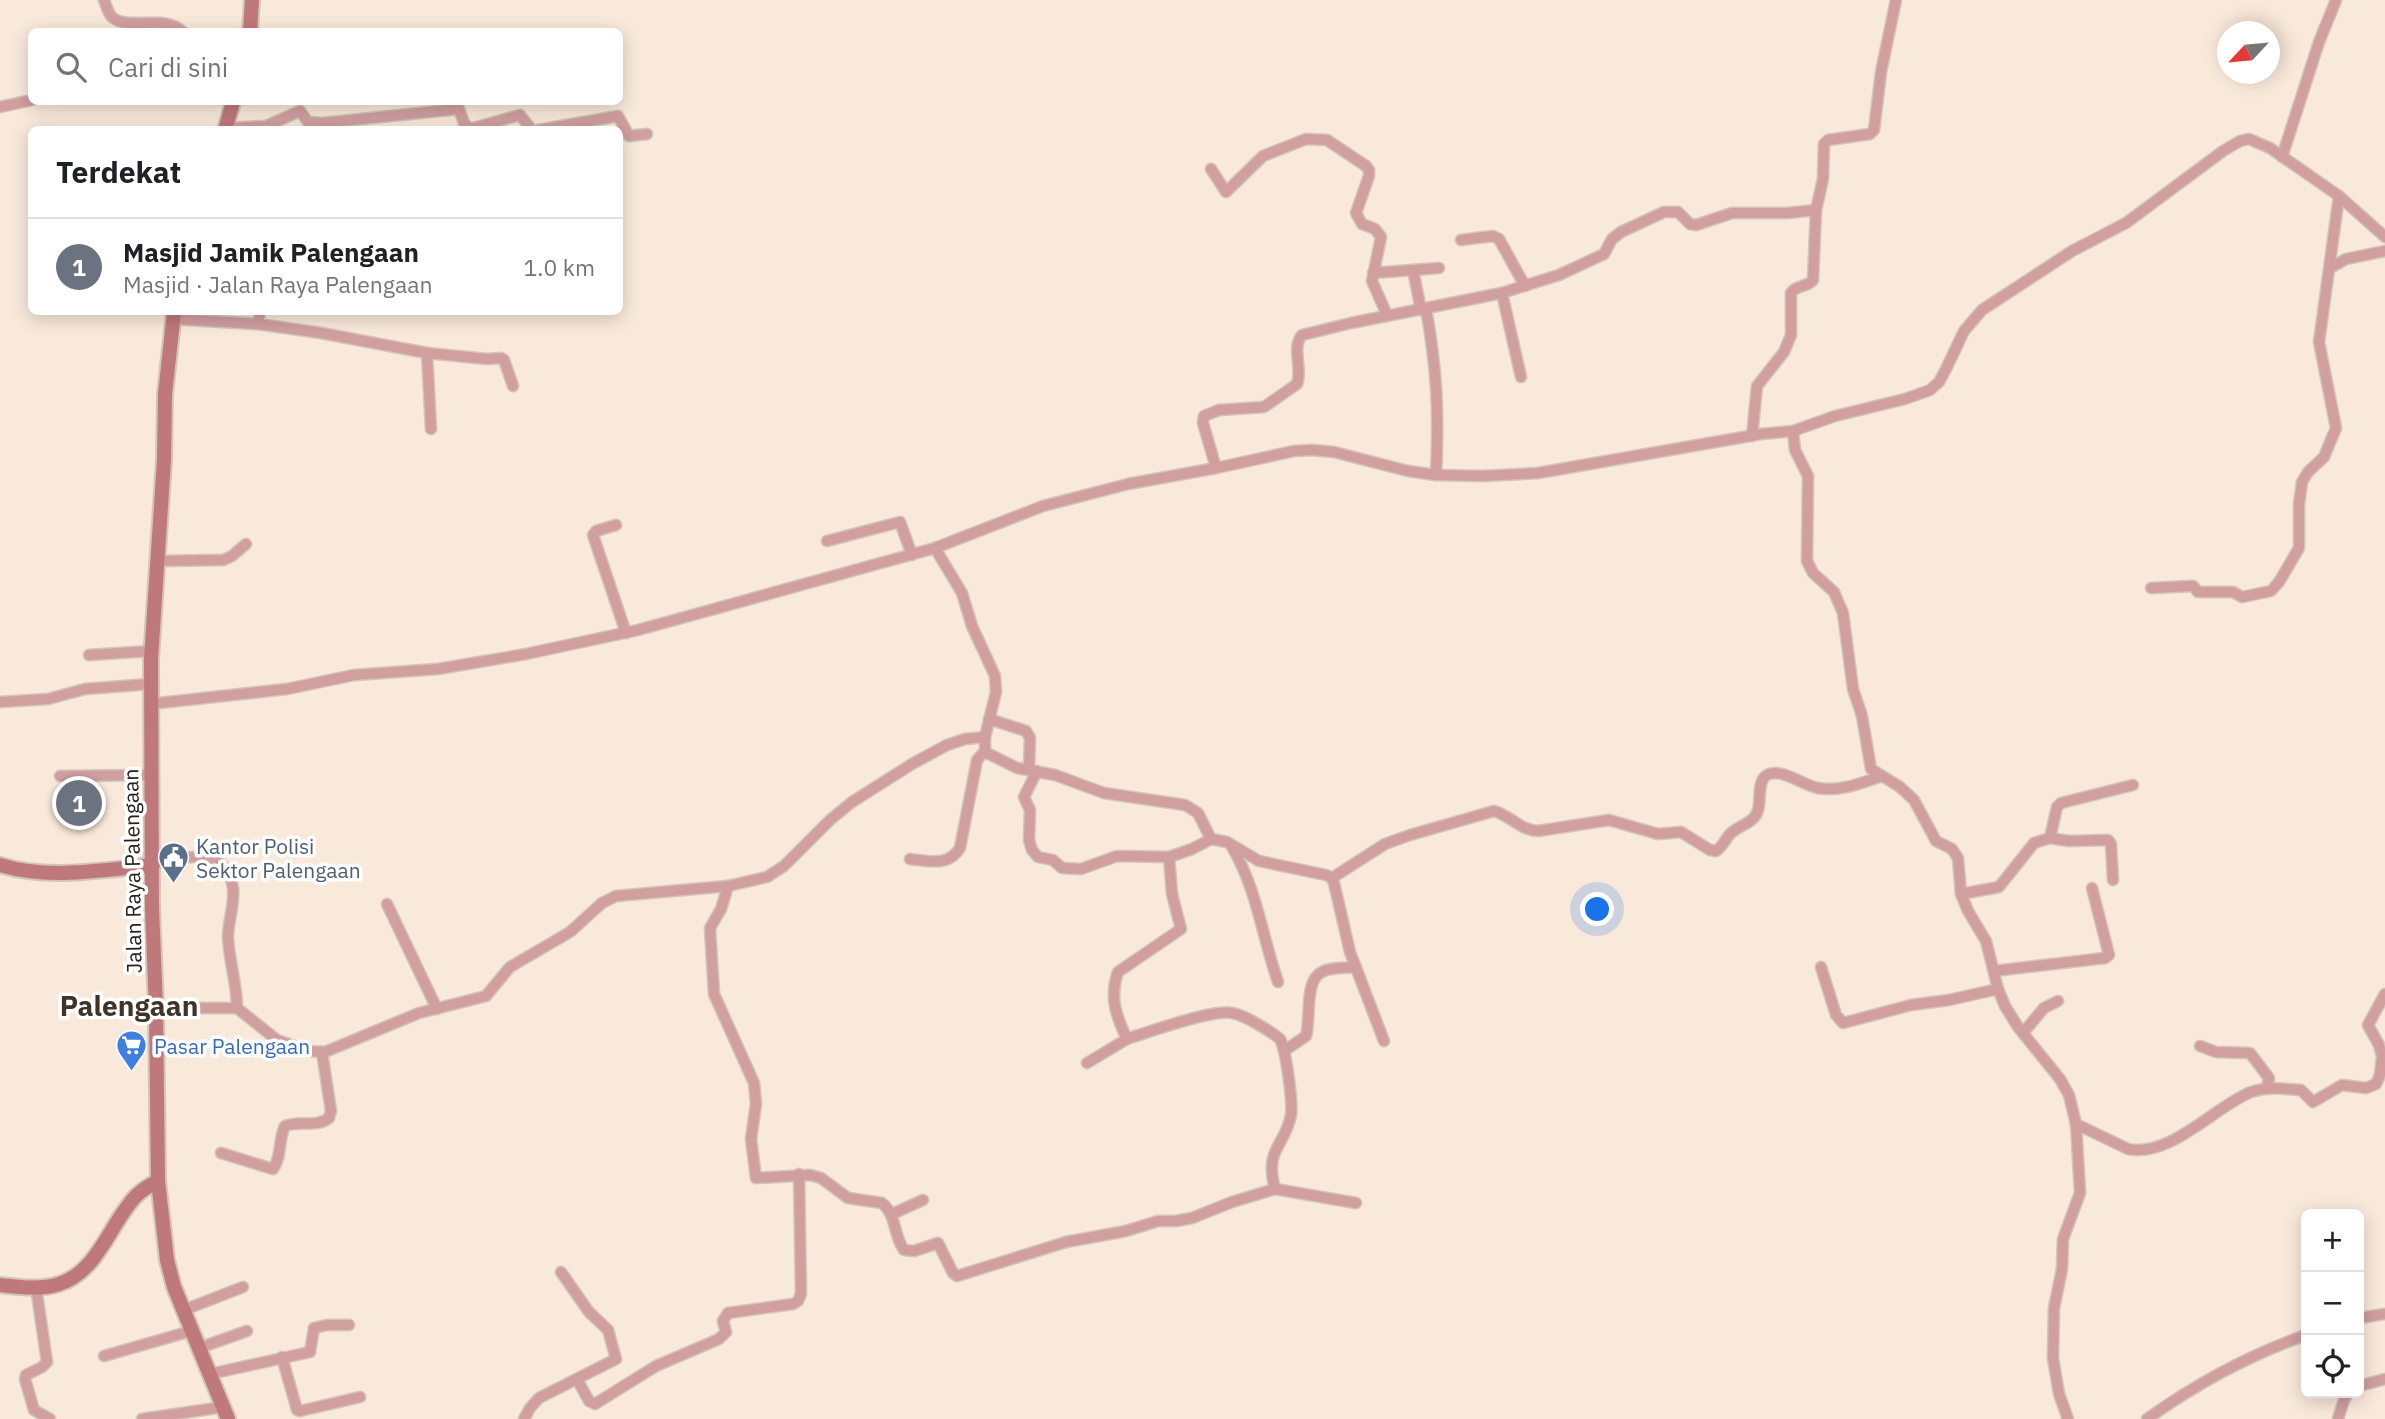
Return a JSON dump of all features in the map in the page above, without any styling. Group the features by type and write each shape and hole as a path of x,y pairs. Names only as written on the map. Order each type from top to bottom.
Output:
{"street":[{"path":"104,0 110,14 118,20 171,24 177,28"},
{"path":"250,28 252,0"},
{"path":"1752,436 1757,386 1784,352 1791,335 1791,293 1794,288 1810,284 1813,280 1816,209 1823,179 1824,144 1828,140 1870,134 1875,127 1881,72 1896,0"},
{"path":"2282,157 2319,42 2336,0"},
{"path":"0,107 28,101"},
{"path":"227,126 232,105"},
{"path":"266,126 300,111 308,122 322,123 459,109 467,126"},
{"path":"485,126 520,115 529,126"},
{"path":"561,126 618,116 629,135 648,134"},
{"path":"1211,169 1226,192 1258,160 1270,152 1306,139 1319,138 1331,142 1366,166 1369,170 1365,191 1356,213 1362,224 1375,229 1381,237 1373,286 1387,315"},
{"path":"150,704 287,689 354,675 438,669 626,633 935,548 1043,506 1128,484 1288,452 1312,450 1436,475 1482,477 1538,473 1793,431 1835,416 1930,390 1939,382 1964,331 1977,314 2071,251 2126,223 2245,139 2255,141 2282,157 2339,196 2385,237"},
{"path":"2151,587 2193,586 2198,592 2233,592 2242,597 2266,593 2274,588 2294,558 2300,542 2302,482 2308,472 2324,457 2336,428 2319,342 2339,196"},
{"path":"1216,468 1203,423 1205,416 1219,410 1264,407 1297,384 1297,345 1302,335 1387,315 1503,293 1559,275 1604,254 1614,236 1664,212 1678,212 1690,224 1696,225 1732,213 1787,213 1816,209"},
{"path":"1461,240 1493,236 1499,239 1525,286"},
{"path":"2330,268 2346,260 2385,251"},
{"path":"1373,274 1439,268"},
{"path":"1413,270 1434,349 1438,401 1436,475"},
{"path":"1503,293 1521,377"},
{"path":"174,315 321,333 427,353 501,358 505,360 513,386"},
{"name":"Jalan Raya Palengaan","path":"174,315 165,394 164,460 150,684 158,1181 167,1260 174,1287 226,1413"},
{"path":"258,324 260,315"},
{"path":"427,353 431,429"},
{"path":"1793,431 1795,450 1808,476 1807,561 1813,573 1834,592 1840,604 1847,635 1853,689 1862,716 1869,765 1914,800 1936,841 1955,854 1961,865 1961,894 1986,941 1998,989 2009,1014 2064,1084 2076,1124 2080,1193 2063,1239 2062,1269 2054,1307 2053,1358 2059,1394 2068,1419"},
{"path":"827,541 900,522 912,555"},
{"path":"616,525 595,532 593,539 626,633"},
{"path":"156,561 223,559 233,556 246,544"},
{"path":"911,859 945,862 954,857 960,848 977,760 985,751 985,737 996,692 995,676 972,626 962,593 935,548"},
{"path":"89,655 151,645"},
{"path":"0,702 48,699 85,689 150,684"},
{"path":"989,719 1026,731 1030,738 1033,771 1024,797 1030,810 1029,840 1038,857 1053,860 1062,868 1074,870 1117,856 1169,857 1211,839 1222,840 1259,861 1311,870 1332,878"},
{"path":"156,1008 237,1008 277,1040 308,1051 333,1050 419,1013 486,996 510,967 570,932 610,899 650,892 749,883 776,873 846,806 912,764 957,741 985,737"},
{"path":"985,751 997,759 1055,775 1104,793 1185,805 1198,813 1211,839"},
{"path":"60,776 152,775"},
{"path":"1332,878 1385,844 1494,811 1528,831 1609,820 1658,834 1681,832 1710,850 1716,850 1731,834 1755,818 1762,780 1767,775 1784,775 1816,788 1829,790 1882,776"},
{"path":"2050,838 2057,807 2061,803 2133,785"},
{"path":"1961,894 1999,887 2032,844 2050,838 2069,841 2108,840 2111,844 2112,880"},
{"path":"1230,844 1251,883 1278,982"},
{"path":"0,865 35,872 211,857 220,862 233,889 229,942 237,990 237,1008"},
{"path":"1127,1039 1113,1005 1112,995 1118,972 1181,929 1172,894 1169,857"},
{"path":"1332,878 1356,967 1384,1041"},
{"path":"728,886 721,909 710,928 714,995 754,1083 756,1104 751,1139 754,1176 760,1178 799,1174 821,1178 853,1200 882,1203 892,1214 902,1247 907,1251 914,1251 938,1243 957,1276 1066,1241 1126,1231 1158,1221 1192,1219 1232,1202 1275,1189 1356,1203"},
{"path":"1994,971 2105,958 2109,955 2092,888"},
{"path":"387,904 437,1009"},
{"path":"1284,1051 1306,1036 1310,996 1318,974 1356,967"},
{"path":"1821,967 1836,1015 1843,1023 1919,1004 1998,989"},
{"path":"2076,1124 2137,1151 2168,1143 2252,1092 2267,1088 2301,1090 2313,1102 2342,1085 2366,1088 2376,1084 2382,1056 2368,1025 2385,994"},
{"path":"2023,1033 2044,1008 2057,1000"},
{"path":"1087,1063 1127,1039 1185,1021 1230,1013 1277,1036 1284,1051 1291,1110 1271,1163 1275,1189"},
{"path":"2200,1046 2216,1052 2250,1053 2269,1078 2267,1088"},
{"path":"221,1153 274,1169 278,1162 281,1133 285,1126 322,1123 329,1118 331,1111 322,1052"},
{"path":"577,1379 589,1401 595,1404 656,1366 719,1339 726,1332 723,1321 728,1313 793,1304 798,1301 801,1294 799,1174"},
{"path":"0,1285 36,1287 60,1284 84,1268 133,1199 158,1181"},
{"path":"892,1214 923,1200"},
{"path":"524,1419 539,1398 616,1357 608,1330 589,1312 561,1272"},
{"path":"36,1287 47,1362 26,1375 25,1379 34,1410 50,1419"},
{"path":"184,1310 243,1287"},
{"path":"2364,1317 2385,1314"},
{"path":"210,1374 311,1351 314,1328 349,1325"},
{"path":"104,1356 191,1331"},
{"path":"198,1348 247,1331"},
{"path":"2147,1419 2186,1392 2227,1369 2301,1337"},
{"path":"282,1357 297,1410 360,1397"},
{"path":"2364,1385 2385,1379"},
{"path":"2346,1398 2338,1419 2347,1419"},
{"path":"142,1419 226,1413"}],"place":[{"name":"Masjid Jamik Palengaan","path":"79,803"},
{"name":"Kantor Polisi Sektor Palengaan","path":"173,885"},
{"name":"Pasar Palengaan","path":"131,1073"}],"district":[{"name":"Palengaan","path":"129,1005"}]}
